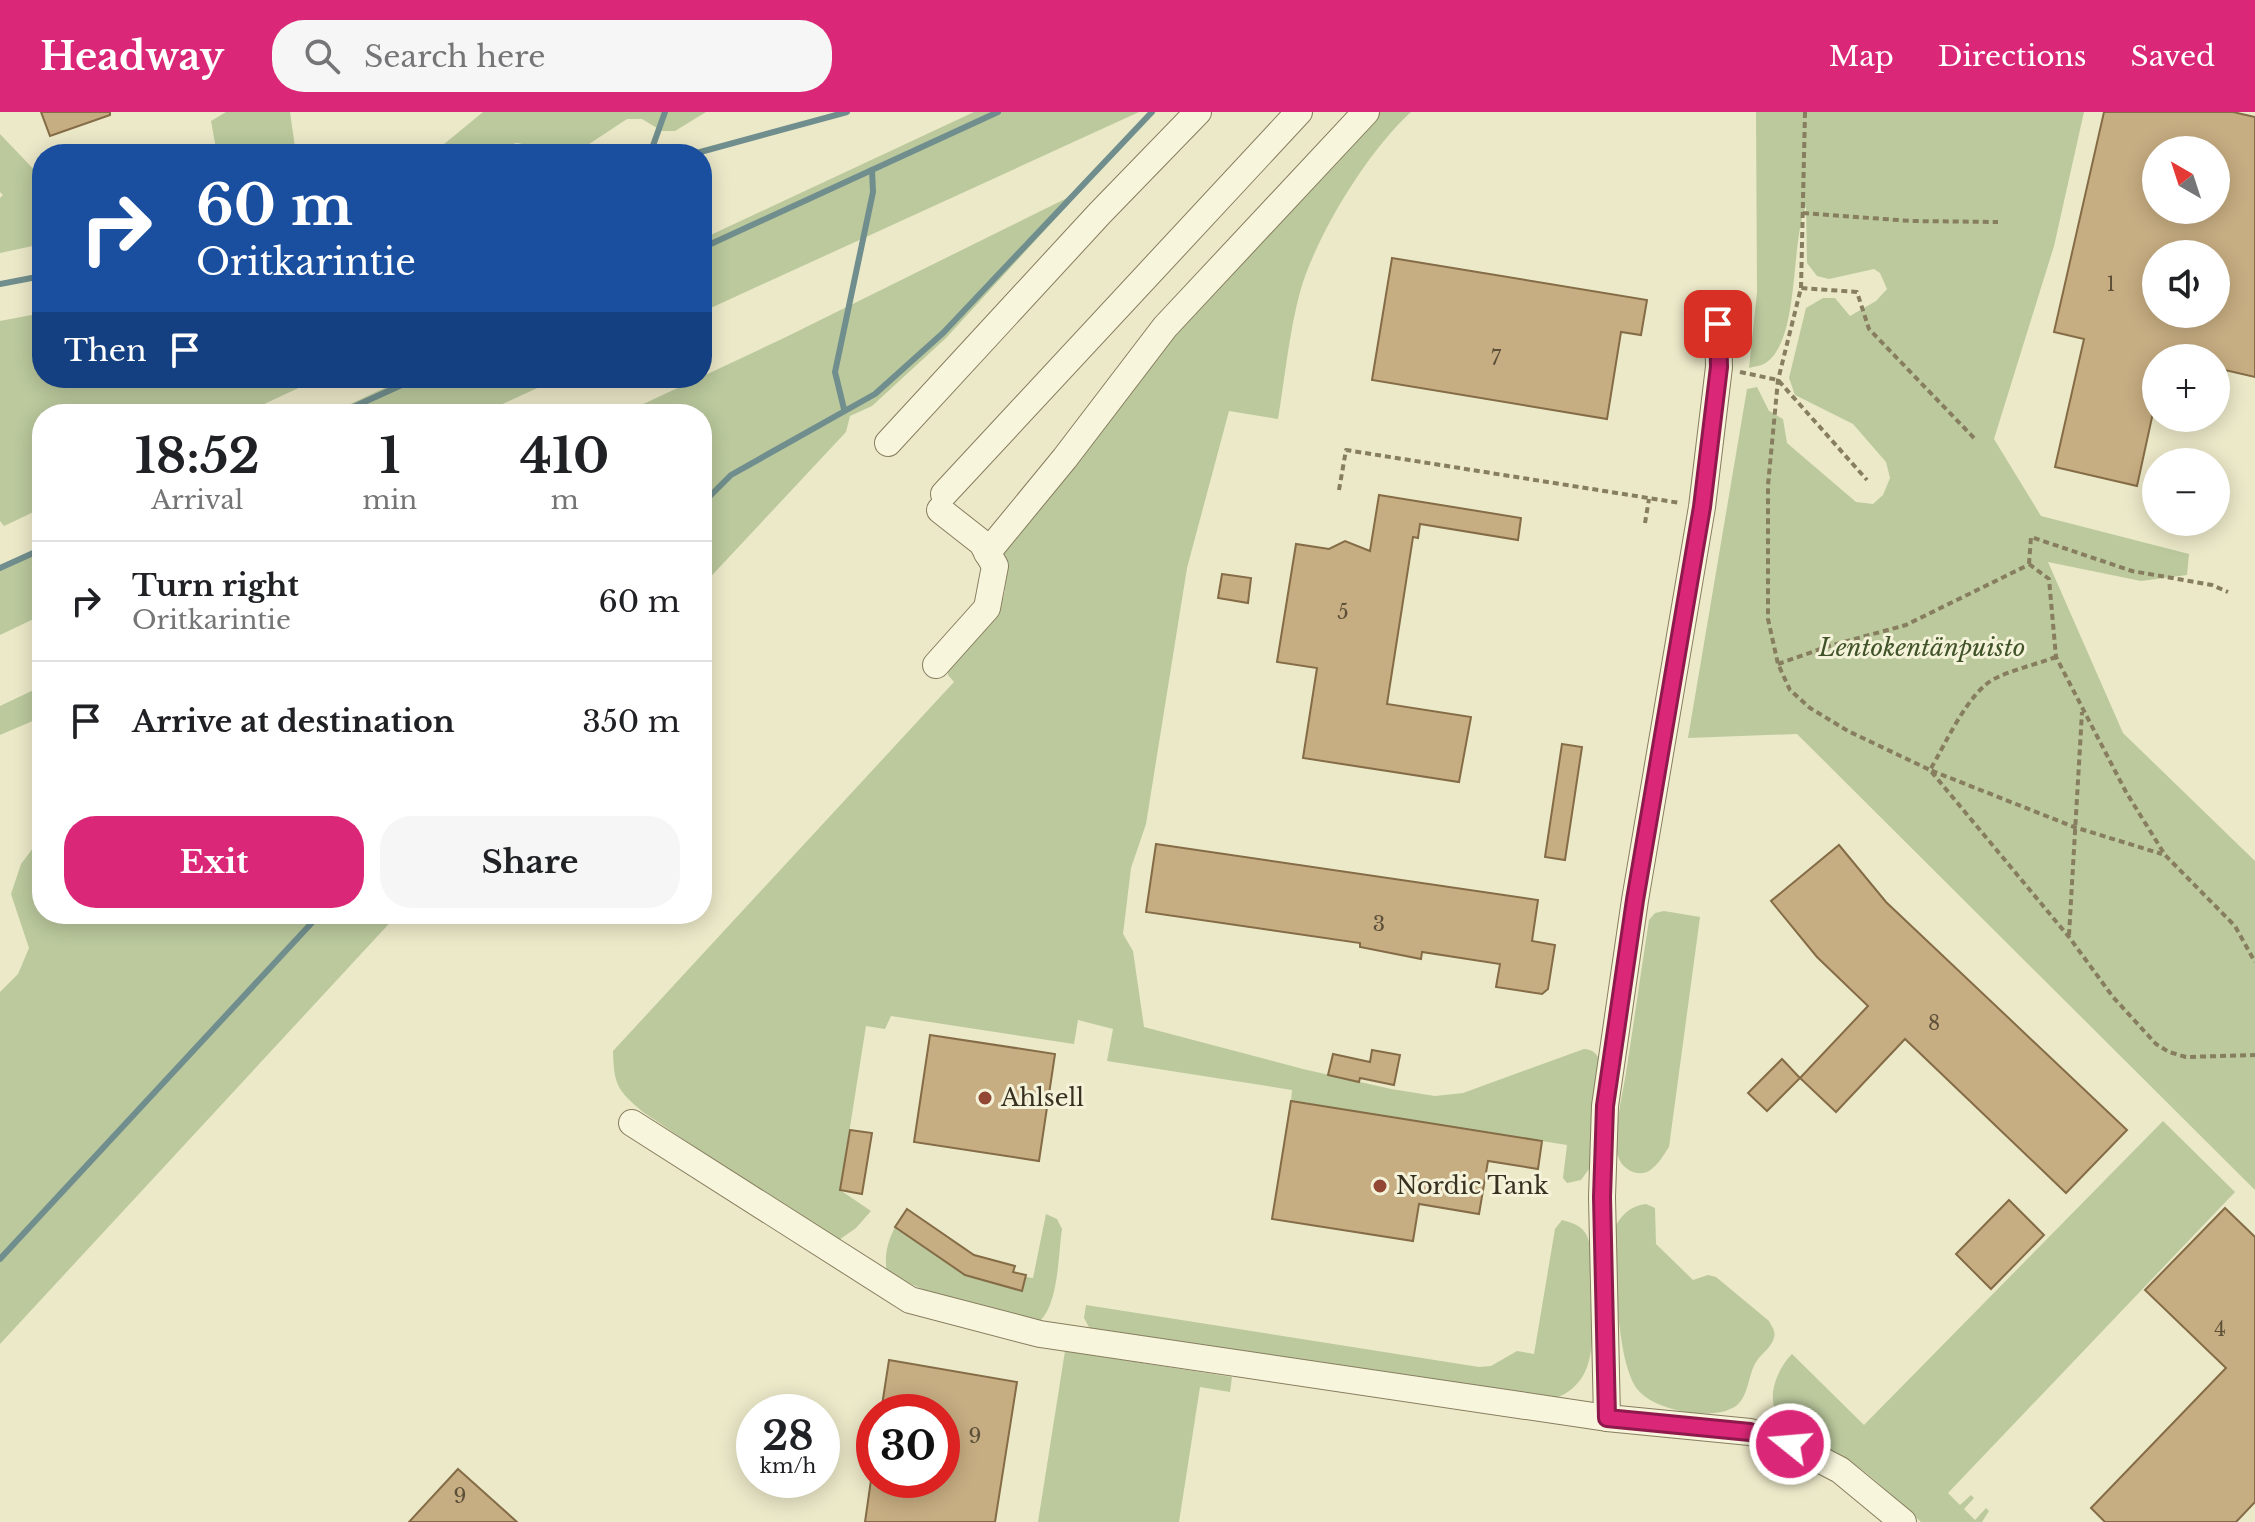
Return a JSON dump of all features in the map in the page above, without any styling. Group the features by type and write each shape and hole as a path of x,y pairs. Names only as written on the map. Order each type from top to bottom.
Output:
{"street":[{"path":"888,443 1100,213 1198,112"},
{"path":"936,665 987,608 995,566 982,543 942,502 1299,112"},
{"path":"987,553 1065,458 1165,327 1366,112"},
{"path":"1607,1418 1602,1197 1605,1106 1635,900 1702,507 1719,367 1718,324"},
{"path":"632,1123 910,1300 1040,1334 1607,1418 1750,1432 1790,1444 1840,1470 1903,1522"}],"path":[{"path":"1805,112 1801,288 1778,380 1768,485 1768,619 1778,664 1790,690 1810,708 1848,731 1930,770 2074,827 2165,855"},
{"path":"1803,213 1911,221 1998,222"},
{"path":"1801,288 1857,292 1869,329 1974,438"},
{"path":"1719,367 1778,380 1867,480"},
{"path":"1339,490 1346,450 1702,507"},
{"path":"1645,523 1649,499"},
{"path":"2029,564 2031,537 2132,571 2212,585 2228,592"},
{"path":"1778,664 1906,625 2029,564"},
{"path":"2029,564 2049,579 2056,657 2126,792 2165,855 2235,926 2255,962"},
{"path":"1930,770 1983,687 1994,679 2056,657"},
{"path":"2069,937 2082,708"},
{"path":"1930,770 2069,937 2113,997 2156,1044 2186,1057 2255,1055"}],"green space":[{"path":"226,112 290,112 295,144 215,144 211,121"},
{"path":"483,112 706,112 675,131 662,131 642,119 627,119 589,144 444,144"},
{"path":"974,112 1139,112 712,307 712,234"},
{"path":"1371,112 1411,112 1361,171 1318,245 1296,308 1278,419 1229,411 1187,568 1146,824 1131,868 1123,934 1133,951 1144,1027 1303,1069 1435,1096 1463,1093 1584,1049 1591,1051 1601,1065 1589,1169 1581,1180 1567,1183 1563,1178 1567,1145 1291,1101 1292,1090 1107,1061 1113,1029 1078,1020 1074,1044 891,1016 885,1029 866,1026 840,1190 871,1211 856,1228 836,1242 643,1112 619,1086 614,1072 613,1051 954,682 948,670 988,625 1001,605 1005,577 999,546 1169,331"},
{"name":"Lentokentänpuisto","path":"1756,112 2084,112 2054,246 1994,439 2041,516 2189,554 2187,575 2141,581 2048,562 2123,733 2255,861 2255,1190 1797,734 1688,738 1747,389 1757,387 1769,411 1783,419 1787,443 1856,502 1873,504 1883,495 1890,478 1886,462 1853,424 1795,395 1789,378 1806,308 1823,298 1835,298 1850,316 1876,301 1887,289 1880,273 1874,269 1829,279 1817,276 1807,263 1806,206 1785,333 1767,362 1749,368 1757,292"},
{"path":"0,134 32,168 32,246 0,253 0,198 3,195 0,192"},
{"path":"1071,196 1068,205 946,338 872,406 850,416 846,432 712,575 712,404 643,404 677,388 712,388 712,372"},
{"path":"32,315 32,388 299,388 264,404 32,404 32,513 4,526 0,521 0,321"},
{"path":"385,388 537,388 503,404 350,404"},
{"path":"32,553 32,620 0,635 0,568"},
{"path":"32,691 32,721 0,735 0,706"},
{"path":"32,849 32,924 389,924 0,1344 0,992 18,974 29,948 11,894 21,864"},
{"path":"1664,911 1700,917 1669,1147 1652,1169 1638,1173 1628,1170 1618,1157 1617,1123 1649,920 1655,913"},
{"path":"2163,1121 2235,1192 1948,1493 1960,1505 1971,1495 1974,1498 1964,1509 1975,1520 1986,1508 1989,1511 1982,1522 1921,1522 1860,1468 1800,1435 1779,1418 1774,1406 1774,1387 1777,1376 1792,1354 1864,1425"},
{"path":"1646,1204 1655,1208 1656,1244 1693,1280 1708,1275 1716,1277 1769,1321 1773,1329 1773,1342 1753,1367 1743,1397 1736,1406 1726,1411 1698,1413 1667,1408 1643,1395 1628,1371 1620,1332 1614,1229 1627,1212"},
{"path":"1046,1214 1057,1219 1062,1229 1054,1292 1046,1314 1039,1322 942,1298 887,1273 887,1250 895,1227 965,1275 1022,1291 1026,1277 1033,1278"},
{"path":"1562,1220 1580,1227 1589,1241 1592,1336 1587,1367 1580,1380 1569,1391 1553,1399 1090,1329 1084,1318 1086,1305 1479,1367 1491,1366 1517,1351 1534,1354 1555,1229"},
{"path":"1065,1351 1232,1377 1230,1392 1200,1387 1179,1522 1038,1522"}],"building":[{"path":"41,112 110,112 110,115 50,136"},
{"path":"2104,112 2233,112 2255,117 2255,377 2230,371 2230,344 2142,344 2142,432 2149,432 2145,448 2142,448 2137,486 2055,467 2084,339 2054,332"},
{"path":"1392,258 1647,300 1641,335 1621,332 1607,419 1372,380"},
{"path":"1379,495 1521,518 1518,540 1420,524 1418,538 1413,537 1387,704 1471,717 1459,782 1303,758 1317,668 1277,662 1296,544 1329,549 1345,541 1370,551"},
{"path":"1222,574 1251,578 1248,603 1218,598"},
{"path":"1562,744 1582,747 1565,860 1545,857"},
{"path":"1156,844 1538,900 1532,941 1555,945 1548,989 1542,994 1496,987 1500,964 1422,952 1421,959 1360,947 1360,943 1146,912"},
{"path":"1839,845 1886,902 2127,1130 2066,1193 1905,1039 1836,1112 1800,1078 1868,1006 1817,957 1771,901"},
{"name":"Ahlsell","path":"930,1035 1055,1054 1039,1161 914,1142"},
{"path":"1372,1050 1400,1055 1394,1085 1328,1075 1333,1054 1370,1062"},
{"path":"1782,1059 1800,1078 1767,1111 1748,1093"},
{"name":"Nordic Tank","path":"1291,1101 1542,1141 1538,1169 1488,1161 1479,1214 1419,1204 1413,1241 1272,1219"},
{"path":"850,1130 872,1133 862,1194 840,1190"},
{"path":"2009,1200 2044,1235 1991,1289 1956,1254"},
{"path":"2225,1208 2255,1237 2255,1502 2236,1522 2105,1522 2091,1508 2226,1368 2145,1290"},
{"path":"907,1209 974,1255 1015,1266 1013,1272 1026,1275 1022,1291 965,1275 895,1227"},
{"path":"889,1360 1017,1382 995,1522 865,1522 868,1498 960,1498 960,1394 884,1394"},
{"path":"458,1469 517,1522 409,1522"}],"waterway":[{"path":"654,144 665,112"},
{"path":"712,149 847,112"},
{"path":"712,243 998,112"},
{"path":"712,494 731,475 875,394 943,333 1152,112"},
{"path":"844,409 835,372 873,192 872,170"},
{"path":"0,284 32,278"},
{"path":"360,404 395,388"},
{"path":"0,568 32,554"},
{"path":"0,1259 311,924"}],"place":[{"name":"Ahlsell","path":"985,1098"},
{"name":"Nordic Tank","path":"1380,1186"}],"route":[{"path":"1718,324 1719,367 1702,507 1635,900 1605,1106 1602,1197 1607,1418 1750,1432 1790,1444"}]}
